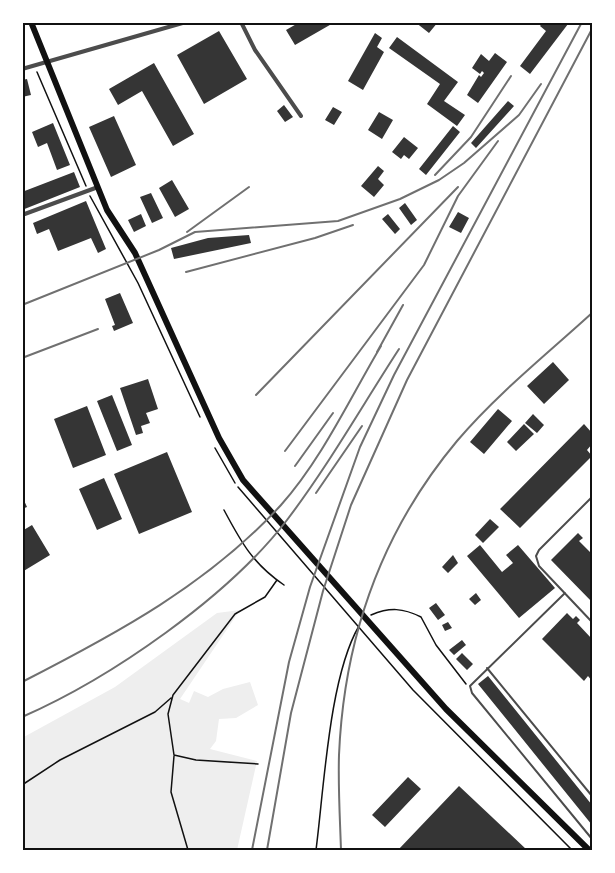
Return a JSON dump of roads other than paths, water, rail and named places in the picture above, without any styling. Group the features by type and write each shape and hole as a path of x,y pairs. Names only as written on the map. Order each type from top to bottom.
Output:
{"main road":[{"path":"31,22 111,217 140,265 219,438 236,469 254,494 446,709 589,850"}],"street":[{"path":"22,69 186,22"},
{"path":"243,23 255,51 300,116"},
{"path":"22,215 99,187"}],"lane":[{"path":"592,497 539,550 536,556 539,566 592,622"},
{"path":"565,593 473,680 470,686 472,693 592,839"},
{"path":"487,668 592,796"}],"railway":[{"path":"252,850 289,662 310,587 360,447 394,375 582,22"},
{"path":"267,850 291,713 323,591 351,505 407,380 592,29"},
{"path":"435,175 471,137 511,76"},
{"path":"22,305 159,250 195,232 338,221 400,199 439,180 464,163 519,115 541,84"},
{"path":"285,451 424,265 458,196 498,141"},
{"path":"187,232 249,187"},
{"path":"256,395 458,187"},
{"path":"186,272 315,238 353,225"},
{"path":"377,352 403,305"},
{"path":"341,850 339,755 342,711 358,628 371,588 388,549 407,512 430,476 457,441 505,391 592,313"},
{"path":"22,358 98,329"},
{"path":"22,682 160,605 192,583 253,533 281,505 310,468 381,346"},
{"path":"22,717 93,681 129,658 166,633 233,578 287,520 331,457 399,349"},
{"path":"295,466 333,413"},
{"path":"316,493 362,426"}]}
